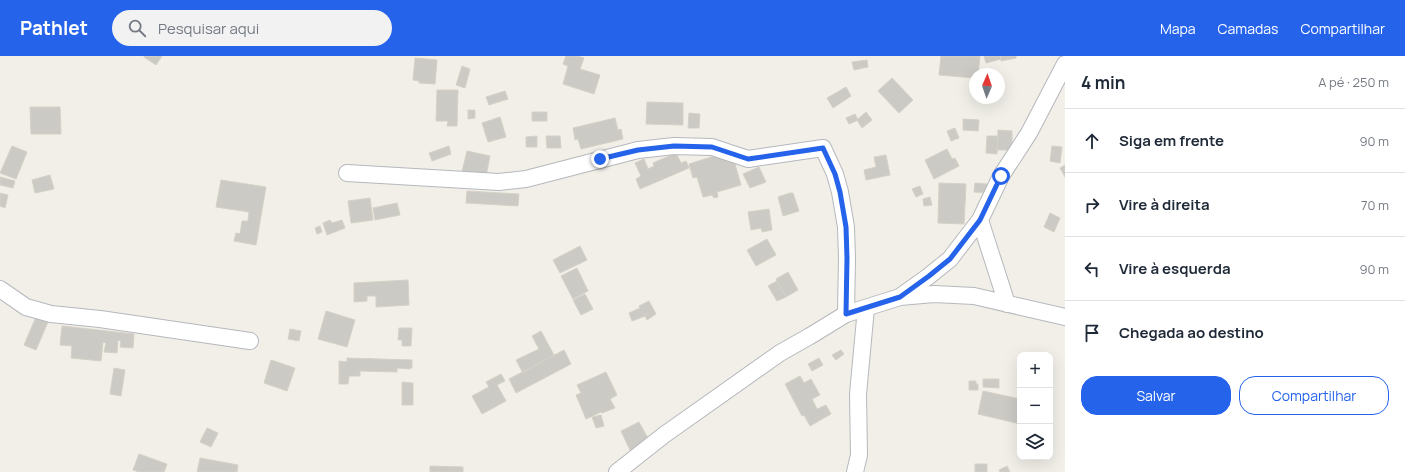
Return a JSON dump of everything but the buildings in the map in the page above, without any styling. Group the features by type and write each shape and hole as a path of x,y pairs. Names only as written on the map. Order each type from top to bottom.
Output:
{"street":[{"path":"900,297 950,259 980,220 1001,176 1028,134 1065,64"},
{"path":"347,173 499,182 526,179 638,150 674,146 712,147 748,159 823,148 837,180 846,227 846,314"},
{"path":"980,220 1007,304"},
{"path":"0,289 26,306 51,314 100,319 250,341"},
{"path":"617,472 664,435 780,353 846,314 900,297 934,294 974,296 1065,317"},
{"path":"855,472 859,455 858,394 866,308"}],"route":[{"path":"600,159 638,150 674,146 712,147 748,159 823,148 835,174 840,192 846,227 846,314 900,297 950,259 980,220 1001,176"}]}
